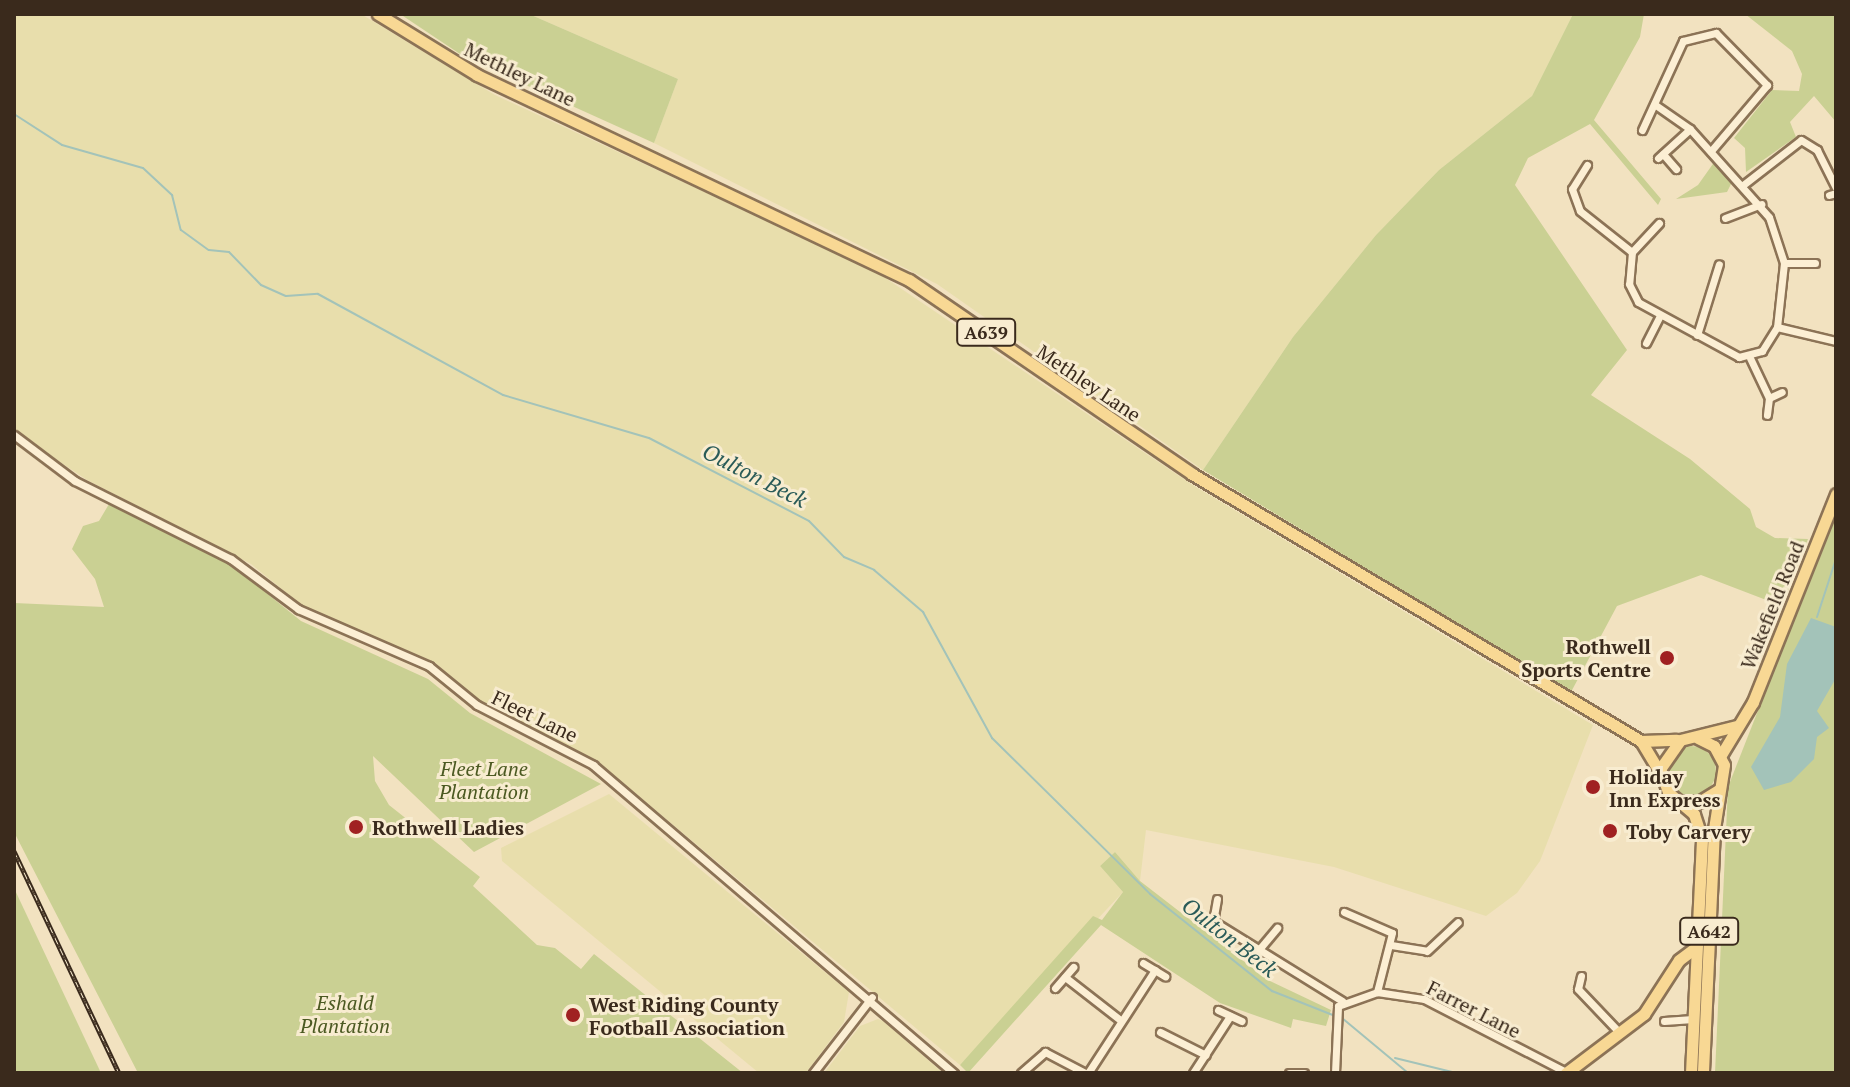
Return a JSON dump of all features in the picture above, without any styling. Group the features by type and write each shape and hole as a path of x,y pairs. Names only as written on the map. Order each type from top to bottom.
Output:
{"main road":[{"name":"Methley Lane","path":"378,14 477,75 888,267 1192,474 1641,741 1660,773"},
{"name":"Wakefield Road","path":"1736,726 1753,702 1836,494"},
{"path":"1641,741 1697,738 1736,726"},
{"name":"A642","path":"1703,1073 1721,755 1736,726"},
{"path":"1697,738 1721,755"},
{"path":"1660,773 1664,754 1680,740"},
{"name":"A642","path":"1660,773 1668,792 1683,801 1702,839 1691,1073"},
{"path":"1683,801 1699,802 1718,790"},
{"name":"A642","path":"1567,1073 1619,1032 1696,947"}],"street":[{"path":"1642,130 1657,106 1683,41 1704,31 1721,36 1767,90 1711,151"},
{"path":"1657,106 1690,129 1761,204 1784,263 1777,327 1750,358"},
{"path":"1676,169 1660,156 1690,129"},
{"path":"1743,185 1801,140 1817,150 1834,192"},
{"path":"1572,189 1587,165"},
{"path":"1561,187 1572,189"},
{"path":"1572,189 1590,226 1632,252"},
{"path":"1725,218 1761,204"},
{"path":"1659,223 1632,252 1632,294 1660,316 1750,358 1769,398 1767,415"},
{"path":"1784,263 1815,263"},
{"path":"1697,335 1719,264"},
{"path":"1704,274 1715,275"},
{"path":"1646,343 1660,316"},
{"path":"1777,327 1836,341"},
{"path":"1769,398 1782,392"},
{"name":"Fleet Lane","path":"14,435 75,481 231,559 298,609 429,666 488,712 577,755 872,997 954,1073"},
{"path":"1217,899 1213,921 1256,953 1342,1001 1333,1023 1335,1073"},
{"path":"1344,912 1388,929 1391,945 1377,992"},
{"path":"1391,945 1427,951 1458,922"},
{"path":"1256,953 1277,928"},
{"path":"1143,963 1165,976"},
{"path":"1055,988 1073,967"},
{"path":"1021,1073 1045,1052 1087,1073 1119,1019 1155,970"},
{"path":"1581,976 1578,989 1619,1032"},
{"path":"1065,977 1119,1019"},
{"name":"Farrer Lane","path":"1342,1001 1377,992 1424,999 1567,1073"},
{"path":"813,1073 872,997"},
{"path":"1218,1010 1242,1021"},
{"path":"1193,1073 1230,1016"},
{"path":"1664,1021 1693,1019"},
{"path":"1160,1032 1206,1055"},
{"path":"1289,1073 1304,1073"}],"shaded area":[{"path":"14,14 361,14 495,95 875,271 1191,484 1593,725 1540,861 1517,893 1486,916 1334,867 1146,830 1140,881 1115,852 1100,866 1123,892 960,1065 604,767 483,703 434,662 304,607 251,564 87,480 14,431"},
{"path":"529,14 1573,14 1532,96 1439,170 1376,235 1293,337 1203,470 937,284 654,143 678,79"},
{"path":"609,794 849,992 844,1022 806,1073 759,1073 502,861 501,848"},
{"path":"878,1019 943,1073 824,1073 860,1026"}],"green space":[{"path":"400,14 529,14 678,79 654,143 466,58"},
{"path":"1573,14 1644,14 1640,37 1594,120 1661,199 1658,205 1590,124 1528,158 1515,185 1627,350 1591,395 1690,459 1750,509 1756,527 1775,538 1808,539 1782,606 1701,575 1617,606 1571,692 1203,470 1293,337 1376,235 1439,170 1532,96"},
{"path":"1745,14 1836,14 1836,122 1814,96 1790,122 1796,137 1746,172 1745,148 1734,138 1772,90 1799,91 1802,74 1792,51"},
{"path":"1715,161 1733,180 1727,192 1676,199 1698,185"},
{"path":"109,504 227,561 301,621 428,679 470,713 601,784 474,852 373,756 375,781 389,805 480,877 473,886 537,945 555,948 581,969 594,954 743,1073 138,1073 14,832 14,603 104,607 95,579 72,549 83,526 99,521"},
{"path":"1836,512 1836,1073 1715,1073 1728,787"},
{"path":"1691,746 1709,753 1716,771 1709,789 1691,796 1673,789 1666,771 1673,753"},
{"path":"1115,852 1140,881 1268,980 1331,1010 1326,1026 1293,1019 1291,1028 1220,1003 1101,925 968,1073 960,1065 1093,916 1102,920 1123,892 1100,866"},
{"path":"14,888 101,1073 14,1073"}],"water":[{"path":"1811,618 1836,627 1836,678 1817,711 1829,728 1817,737 1814,759 1791,782 1764,790 1751,767 1780,717 1787,664"}],"waterway":[{"name":"Oulton Beck","path":"14,114 62,145 143,168 172,195 181,230 209,250 229,252 261,285 286,296 318,294 503,395 649,438 809,521 844,557 874,570 923,612 992,738 1150,894 1272,991 1335,1016"},
{"path":"1817,617 1836,559"},
{"name":"Oulton Beck","path":"1342,1018 1408,1073"},
{"path":"1395,1058 1456,1073"}],"railway":[{"path":"14,851 119,1073"}],"place":[{"name":"Rothwell Sports Centre","path":"1667,658"},
{"name":"Holiday Inn Express","path":"1593,787"},
{"name":"Rothwell Ladies","path":"356,827"},
{"name":"Toby Carvery","path":"1610,831"},
{"name":"West Riding County Football Association","path":"573,1015"}],"park label":[{"name":"Fleet Lane Plantation","path":"484,780"},
{"name":"Eshald Plantation","path":"345,1014"}]}
